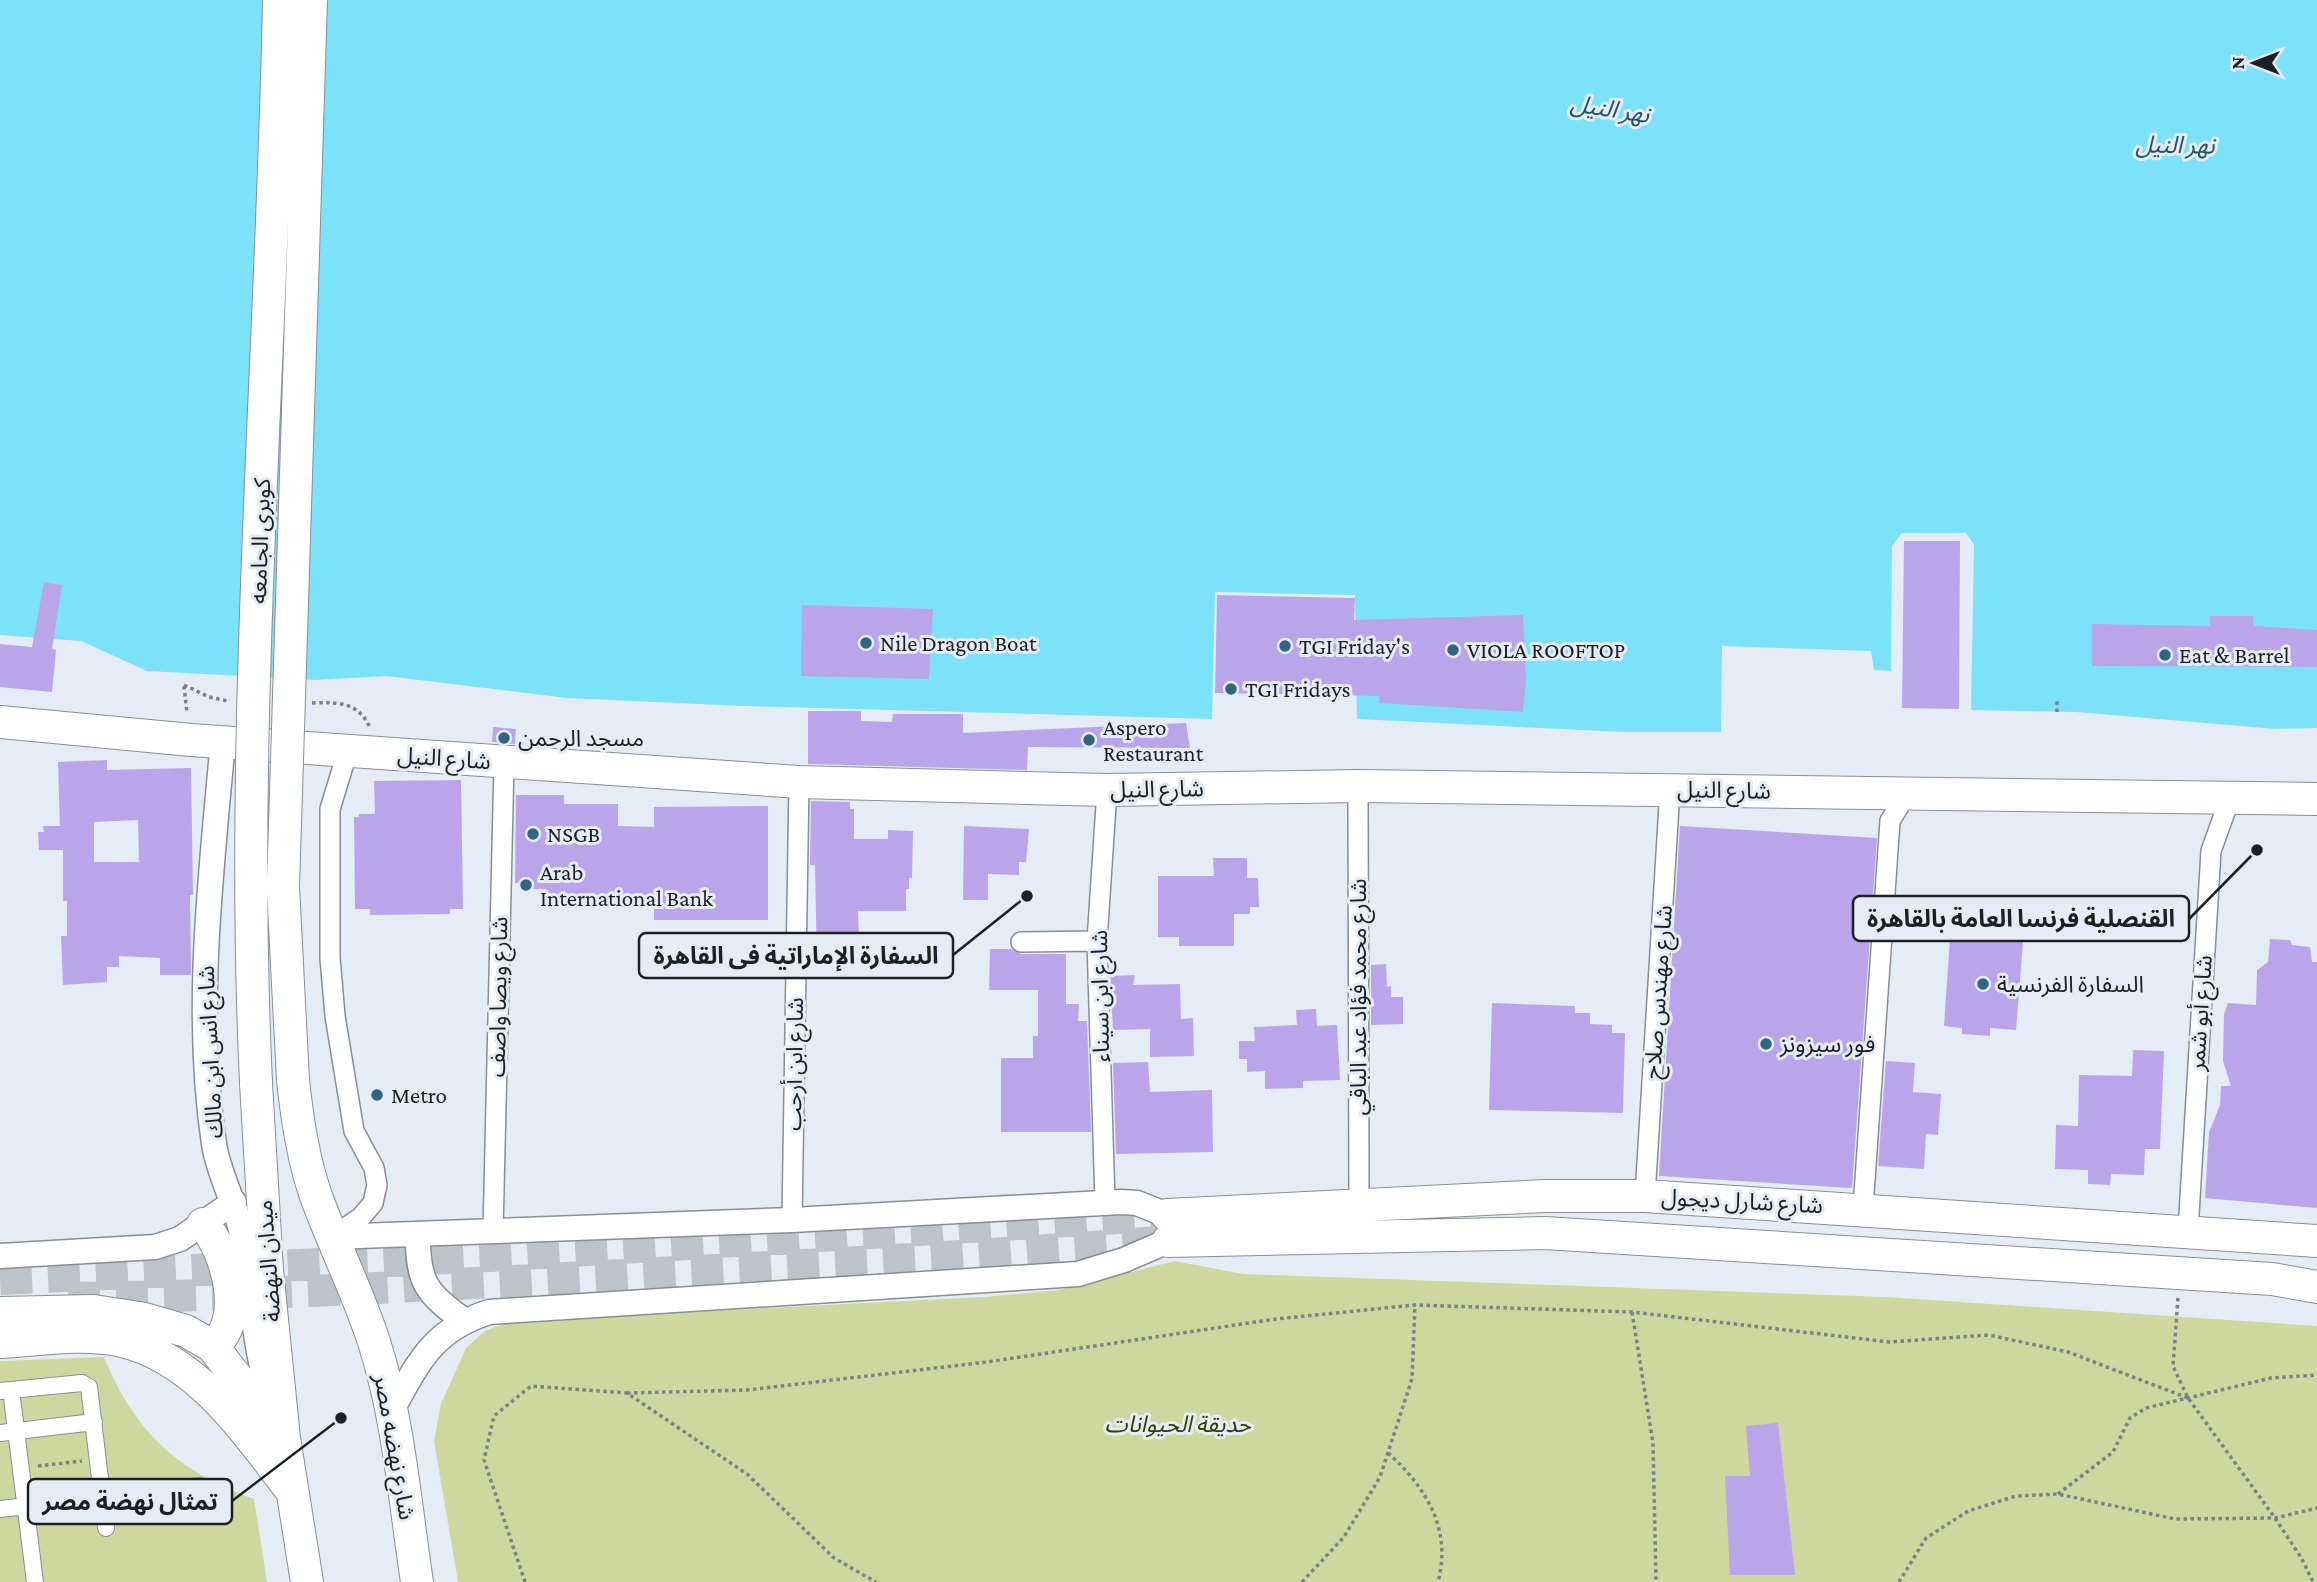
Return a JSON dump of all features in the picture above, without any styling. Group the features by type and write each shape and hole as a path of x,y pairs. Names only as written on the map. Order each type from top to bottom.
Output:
{"main road":[{"name":"كوبرى الجامعه","path":"256,1083 251,987 254,716 279,0"},
{"name":"كوبرى الجامعه","path":"311,0 284,887 293,1080 304,1153 332,1237"},
{"name":"شارع النيل","path":"0,722 504,763 799,782 1107,790 1358,786 2317,799"},
{"name":"ميدان النهضة","path":"256,1083 267,1270 284,1438"},
{"name":"شارع شارل ديجول","path":"1167,1228 1359,1207 1545,1196 1645,1196 1863,1208 2317,1241"},
{"path":"203,1224 213,1235 223,1256 230,1304 229,1328 221,1340 212,1346"},
{"name":"شارع شارل ديجول","path":"1167,1228 1545,1233 2273,1279 2317,1287"},
{"name":"شارع نهضه مصر","path":"332,1237 364,1314 392,1410 417,1582"},
{"path":"0,1313 52,1310 118,1313 164,1324 212,1346 284,1438 307,1582"},
{"path":"0,1342 97,1338 122,1341 168,1358 226,1407 292,1491"}],"street":[{"name":"شارع انس ابن مالك","path":"223,741 204,957 204,1015 214,1147 234,1202 243,1239 261,1366 284,1438"},
{"path":"332,1237 361,1217 373,1203 377,1185 374,1168 354,1131 341,1062 330,958 330,809 348,750"},
{"name":"شارع ويصا واصف","path":"493,1232 504,763"},
{"name":"شارع ابن أرحب","path":"792,1220 799,782"},
{"name":"شارع محمد فؤاد عبد الباقي","path":"1358,786 1359,1207"},
{"name":"شارع مهندس صلاح","path":"1645,1196 1670,789"},
{"name":"شارع ابن سيناء","path":"1105,1202 1097,941 1107,790"},
{"path":"1863,1208 1890,821 1907,793"},
{"name":"شارع أبو شمر","path":"2188,1231 2211,850 2230,797"},
{"path":"1021,942 1097,941"},
{"path":"0,1256 155,1247 180,1239 234,1202"},
{"path":"332,1237 792,1220 1105,1202 1137,1203 1167,1228 1124,1261 1078,1273 489,1312 464,1320 444,1333 427,1350 392,1410"},
{"path":"418,1235 423,1281 430,1293 464,1320"},
{"path":"35,1582 20,1468 8,1432 5,1390 85,1383 90,1390 106,1528"},
{"path":"8,1432 94,1422"},
{"path":"0,1509 200,1486"}],"path":[{"path":"184,685 209,697 231,702"},
{"path":"2057,700 2057,712"},
{"path":"309,703 350,705 366,718"},
{"path":"2179,1275 2173,1366 2188,1398 2275,1518 2302,1559 2313,1582"},
{"path":"525,1582 484,1460 494,1416 531,1386 627,1393 761,1389 987,1363 1276,1319 1415,1305 1632,1312 1889,1342 1989,1335 2068,1352 2188,1398"},
{"path":"1302,1582 1344,1536 1380,1477 1412,1379 1415,1305"},
{"path":"1632,1312 1653,1443 1656,1582"},
{"path":"2058,1494 2113,1452 2130,1418 2146,1408 2271,1378 2317,1375"},
{"path":"627,1393 747,1474 834,1558 873,1582"},
{"path":"1388,1453 1413,1475 1437,1518 1444,1560 1438,1582"},
{"path":"20,1468 98,1459"},
{"path":"1899,1582 1926,1538 1968,1511 2016,1496 2058,1494 2175,1519 2275,1518 2317,1508"}],"green space":[{"name":"حديقة الحيوانات","path":"1175,1261 1243,1274 1886,1297 2317,1326 2317,1582 458,1582 434,1441 441,1404 466,1348 485,1331 512,1321 983,1297 1060,1290"},
{"path":"104,1357 130,1407 162,1446 203,1476 254,1499 267,1582 0,1582 0,1361"}],"water":[{"name":"نهر النيل","path":"0,0 2317,0 2317,728 2276,729 2076,712 1971,710 1974,545 1966,533 1902,533 1892,546 1891,671 1874,670 1871,651 1722,646 1721,732 1624,732 1357,719 1355,595 1215,592 1212,719 743,706 567,698 386,676 316,680 147,671 81,641 0,635"}],"building":[{"path":"1904,541 1960,541 1959,709 1902,708"},
{"path":"44,582 62,585 52,649 56,650 52,692 0,687 0,644 32,647"},
{"path":"1217,595 1355,598 1354,620 1523,615 1526,681 1523,712 1379,703 1380,696 1215,693"},
{"name":"Nile Dragon Boat","path":"802,605 933,609 929,679 801,676"},
{"path":"2210,616 2253,616 2254,626 2317,630 2317,667 2092,666 2092,624 2210,626"},
{"path":"808,711 861,711 861,721 892,722 893,714 963,714 963,733 1186,723 1190,748 1028,747 1027,770 808,764"},
{"name":"مسجد الرحمن","path":"493,727 516,729 515,744 492,742"},
{"path":"107,760 107,770 191,768 191,975 160,975 160,958 119,956 119,967 107,967 107,982 63,985 61,936 67,936 67,901 63,901 63,850 39,850 38,832 44,832 43,826 60,826 58,762","holes":["138,820 139,862 94,862 94,822"]},
{"path":"461,780 463,909 450,909 450,914 370,915 370,909 355,909 354,817 359,817 359,814 375,814 374,781"},
{"path":"516,795 564,795 564,804 618,804 618,826 654,827 654,807 768,806 768,920 654,920 654,896 546,895 546,889 531,889 531,883 515,883"},
{"path":"811,801 850,802 850,809 854,809 854,839 888,839 888,830 913,831 912,878 909,878 909,889 906,889 906,911 858,911 860,965 817,966 815,865 810,865"},
{"path":"964,826 1029,829 1026,862 1019,862 1019,875 988,874 988,900 963,900"},
{"path":"1680,826 1877,838 1852,1188 1659,1176"},
{"path":"1213,858 1247,858 1247,878 1258,878 1259,907 1250,907 1250,914 1234,914 1234,946 1179,946 1179,937 1158,937 1158,876 1214,876"},
{"name":"السفارة الفرنسية","path":"1978,928 2012,930 2011,942 2023,942 2016,1030 1990,1028 1990,1036 1962,1034 1962,1028 1944,1026 1950,938 1977,940"},
{"path":"2270,939 2290,940 2292,945 2310,947 2312,962 2317,962 2317,1208 2205,1198 2209,1132 2220,1105 2221,1086 2231,1086 2223,1061 2224,1014 2228,1003 2256,1005 2257,970 2268,962"},
{"path":"990,949 1011,949 1021,954 1066,954 1066,1004 1079,1004 1078,1021 1087,1021 1091,1132 1001,1132 1001,1058 1033,1058 1033,1036 1038,1036 1038,990 989,990"},
{"path":"1386,964 1387,987 1391,986 1391,997 1403,997 1403,1024 1371,1025 1371,965"},
{"path":"1135,975 1133,985 1180,984 1181,1019 1193,1018 1194,1056 1150,1057 1150,1029 1113,1030 1110,976"},
{"path":"1492,1003 1575,1006 1575,1013 1590,1013 1590,1024 1612,1025 1612,1033 1625,1033 1623,1113 1489,1110"},
{"path":"1316,1009 1317,1026 1337,1025 1340,1080 1303,1081 1303,1088 1265,1089 1265,1071 1247,1072 1247,1059 1239,1059 1239,1041 1255,1041 1254,1027 1297,1025 1296,1010"},
{"path":"2133,1050 2164,1051 2160,1149 2145,1149 2144,1175 2111,1174 2110,1185 2088,1184 2088,1170 2055,1169 2056,1125 2078,1126 2079,1075 2132,1076"},
{"path":"1886,1061 1915,1063 1913,1092 1941,1094 1938,1135 1926,1134 1924,1169 1878,1166"},
{"path":"1148,1062 1150,1092 1212,1090 1213,1152 1116,1154 1113,1063"},
{"path":"1778,1423 1795,1575 1730,1575 1725,1476 1750,1476 1746,1426"}],"tunnel":[{"path":"0,1279 490,1256 1167,1215"},
{"path":"68,1298 414,1286 894,1260 1168,1241"}],"place":[{"name":"Nile Dragon Boat","path":"866,643"},
{"name":"TGI Friday's","path":"1285,646"},
{"name":"VIOLA ROOFTOP","path":"1453,650"},
{"name":"Eat & Barrel","path":"2165,655"},
{"name":"TGI Fridays","path":"1231,689"},
{"name":"مسجد الرحمن","path":"504,738"},
{"name":"Aspero Restaurant","path":"1089,740"},
{"name":"NSGB","path":"533,834"},
{"name":"القنصلية فرنسا العامة بالقاهرة","path":"2257,850"},
{"name":"Arab International Bank","path":"526,885"},
{"name":"السفارة الإماراتية فى القاهرة","path":"1027,896"},
{"name":"السفارة الفرنسية","path":"1983,984"},
{"name":"فور سيزونز","path":"1766,1044"},
{"name":"Metro","path":"377,1095"},
{"name":"تمثال نهضة مصر","path":"341,1418"}]}
